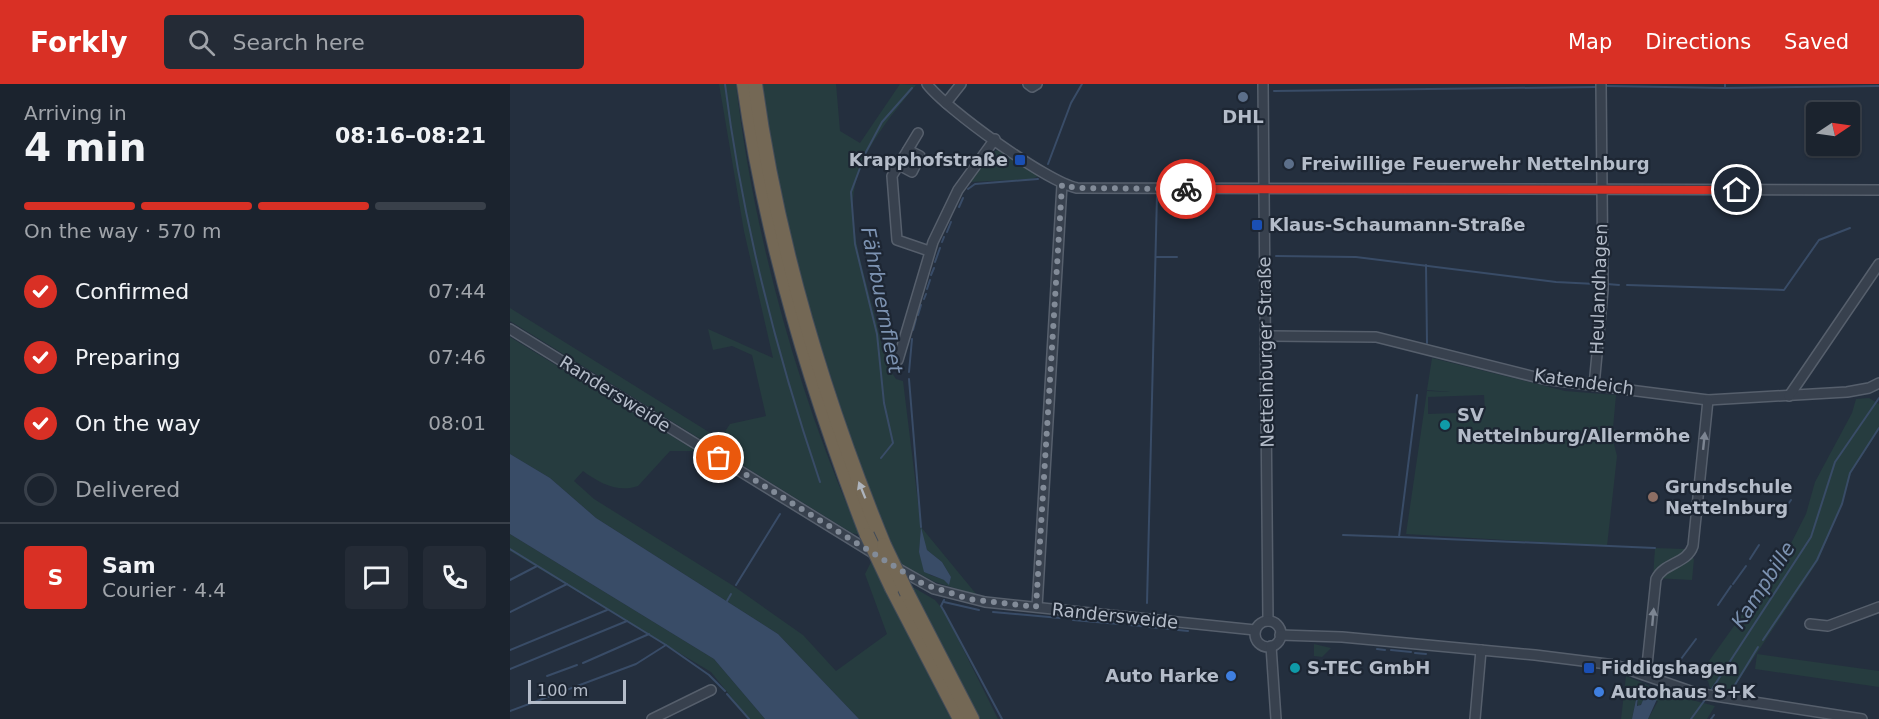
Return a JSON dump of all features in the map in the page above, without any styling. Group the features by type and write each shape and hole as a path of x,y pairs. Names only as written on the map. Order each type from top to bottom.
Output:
{"highway":[{"path":"744,84 765,205 792,316 818,402 867,535 960,719"},
{"path":"755,84 777,214 802,314 836,420 884,544 906,593 972,719"}],"street":[{"path":"927,84 946,103 994,139 1062,185 1077,188 1879,190"},
{"path":"946,103 962,84"},
{"path":"1028,84 1032,87 1037,84"},
{"name":"Nettelnburger Straße","path":"1263,84 1268,621"},
{"name":"Heulandhagen","path":"1594,386 1603,290 1601,84"},
{"path":"918,133 892,176 897,240 929,251"},
{"path":"898,360 929,251 957,192 994,139"},
{"path":"899,165 912,172 920,156 908,150"},
{"path":"1036,607 1062,185"},
{"path":"1789,396 1879,264"},
{"name":"Randersweide","path":"510,329 923,584 969,599 1256,630"},
{"name":"Katendeich","path":"1266,336 1381,337 1543,379 1708,400 1789,396 1869,388 1879,383"},
{"path":"1646,675 1656,579 1664,568 1689,554 1693,546 1708,400"},
{"path":"1810,624 1828,626 1879,607"},
{"path":"1271,646 1258,642 1256,630 1260,623 1268,621 1276,624 1280,635"},
{"path":"1276,719 1271,646 1280,635"},
{"path":"1280,635 1333,637 1481,650 1615,665 1713,697 1855,718"},
{"path":"1475,719 1481,650"},
{"path":"652,719 711,690"}],"green space":[{"path":"719,84 736,84 754,198 781,314 817,428 860,535 852,533 510,321 510,308 720,439 730,424 766,416 752,355 732,346 713,350 708,329 773,358 744,231"},
{"path":"760,84 836,84 840,131 860,143 900,84 916,85 878,134 863,162 854,191 853,219 861,263 884,353 896,379 903,381 921,527 977,595 935,582 901,564 862,473 810,312 783,211","holes":["921,531 927,550 942,562 951,577 948,584 945,580 930,575 919,552"]},
{"path":"1003,149 1039,176 1032,179 970,182 991,152"},
{"path":"510,337 696,451 670,451 638,486 631,488 609,486 583,471 574,481 594,499 732,585 803,635 836,671 887,634 865,574 871,562 951,719 859,719 778,634 596,518 550,478 510,454"},
{"path":"1432,358 1565,391 1616,395 1613,428 1585,425 1615,429 1613,440 1617,456 1607,546 1406,534 1427,391 1450,392 1427,390","holes":["1484,395 1485,412 1428,414 1428,397"]},
{"path":"1869,398 1879,404 1879,430 1851,473 1842,504 1818,561 1731,692 1710,688 1708,681 1699,675 1786,553 1806,514 1815,482 1852,413 1856,399"},
{"path":"510,534 714,659 765,719 749,719 711,672 510,551"},
{"path":"1655,548 1684,549 1694,559 1692,580 1653,578"},
{"path":"911,586 935,600 944,611 998,719 980,719"},
{"path":"1314,644 1331,648 1322,657 1314,656"},
{"path":"1757,654 1879,671 1879,687 1755,669"},
{"path":"1626,676 1669,694 1715,706 1707,719 1648,719 1658,701 1642,703 1638,707 1637,694 1632,719 1621,719"}],"water":[{"path":"510,454 550,478 596,518 778,634 859,719 765,719 714,659 510,534"},
{"path":"921,527 927,550 942,562 951,577 949,585 944,580 924,572 919,552"},
{"path":"1639,685 1637,706 1641,705 1646,693 1658,697 1648,719 1632,719"}],"waterway":[{"path":"725,84 741,185 762,285 789,384 820,482"},
{"path":"1048,164 1071,103 1082,84"},
{"path":"1725,84 1725,88 1879,86"},
{"path":"1606,86 1725,88"},
{"path":"1274,91 1595,87"},
{"name":"Fährbuernfleet","path":"881,458 893,443 884,403 877,334 855,244 851,192 866,152 882,122 912,88"},
{"path":"968,189 975,184 1038,179"},
{"path":"1147,603 1157,194"},
{"path":"959,207 963,198"},
{"path":"947,232 951,222"},
{"path":"1627,285 1784,290 1819,240 1850,228"},
{"path":"942,242 944,237"},
{"path":"935,262 940,248"},
{"path":"1276,256 1356,257 1556,282 1596,284"},
{"path":"1156,257 1177,257"},
{"path":"1426,265 1427,343"},
{"path":"931,275 934,268"},
{"path":"927,289 930,280"},
{"path":"1607,284 1619,285"},
{"path":"924,299 926,294"},
{"path":"918,315 921,305"},
{"path":"913,330 916,319"},
{"path":"909,372 912,339"},
{"path":"909,379 921,527"},
{"path":"1343,535 1399,537 1417,395"},
{"name":"Kampbille","path":"1710,692 1811,537 1835,462 1879,398"},
{"path":"1763,640 1817,560 1842,504 1850,473 1879,428"},
{"path":"1778,518 1791,500"},
{"path":"736,585 780,514"},
{"path":"1399,537 1655,548"},
{"path":"1750,559 1759,545"},
{"path":"510,549 666,645 709,675 725,691"},
{"path":"510,580 537,566"},
{"path":"1733,584 1746,566"},
{"path":"510,612 567,584"},
{"path":"1718,605 1731,586"},
{"path":"727,601 731,594"},
{"path":"944,600 941,606 1002,719"},
{"path":"944,602 979,610"},
{"path":"510,650 607,610"},
{"path":"993,612 1060,618"},
{"path":"1073,620 1119,624"},
{"path":"510,669 627,621"},
{"path":"1129,625 1143,626"},
{"path":"1149,627 1170,629"},
{"path":"1178,630 1188,631"},
{"path":"583,663 649,634"},
{"path":"1678,663 1696,639"},
{"path":"510,711 636,664 666,645"},
{"path":"1733,688 1758,647"},
{"path":"1377,649 1385,650"},
{"path":"1391,650 1411,652"},
{"path":"1415,653 1426,654"},
{"path":"547,676 577,665"},
{"path":"727,694 749,719"},
{"name":"Kampbille","path":"1691,719 1707,697"},
{"path":"1711,719 1714,715"}],"way so far":[{"path":"719,458 923,584 969,599 1036,607 1062,185 1077,188 1186,189"}],"place":[{"name":"DHL","path":"1243,97"},
{"name":"Krapphofstraße","path":"1020,160"},
{"name":"Freiwillige Feuerwehr Nettelnburg","path":"1289,164"},
{"name":"Klaus-Schaumann-Straße","path":"1257,225"},
{"name":"SV Nettelnburg/Allermöhe","path":"1445,425"},
{"name":"Grundschule Nettelnburg","path":"1653,497"},
{"name":"S-TEC GmbH","path":"1295,668"},
{"name":"Fiddigshagen","path":"1589,668"},
{"name":"Auto Harke","path":"1231,676"},
{"name":"Autohaus S+K","path":"1599,692"}],"route":[{"path":"1186,189 1737,190"}]}
